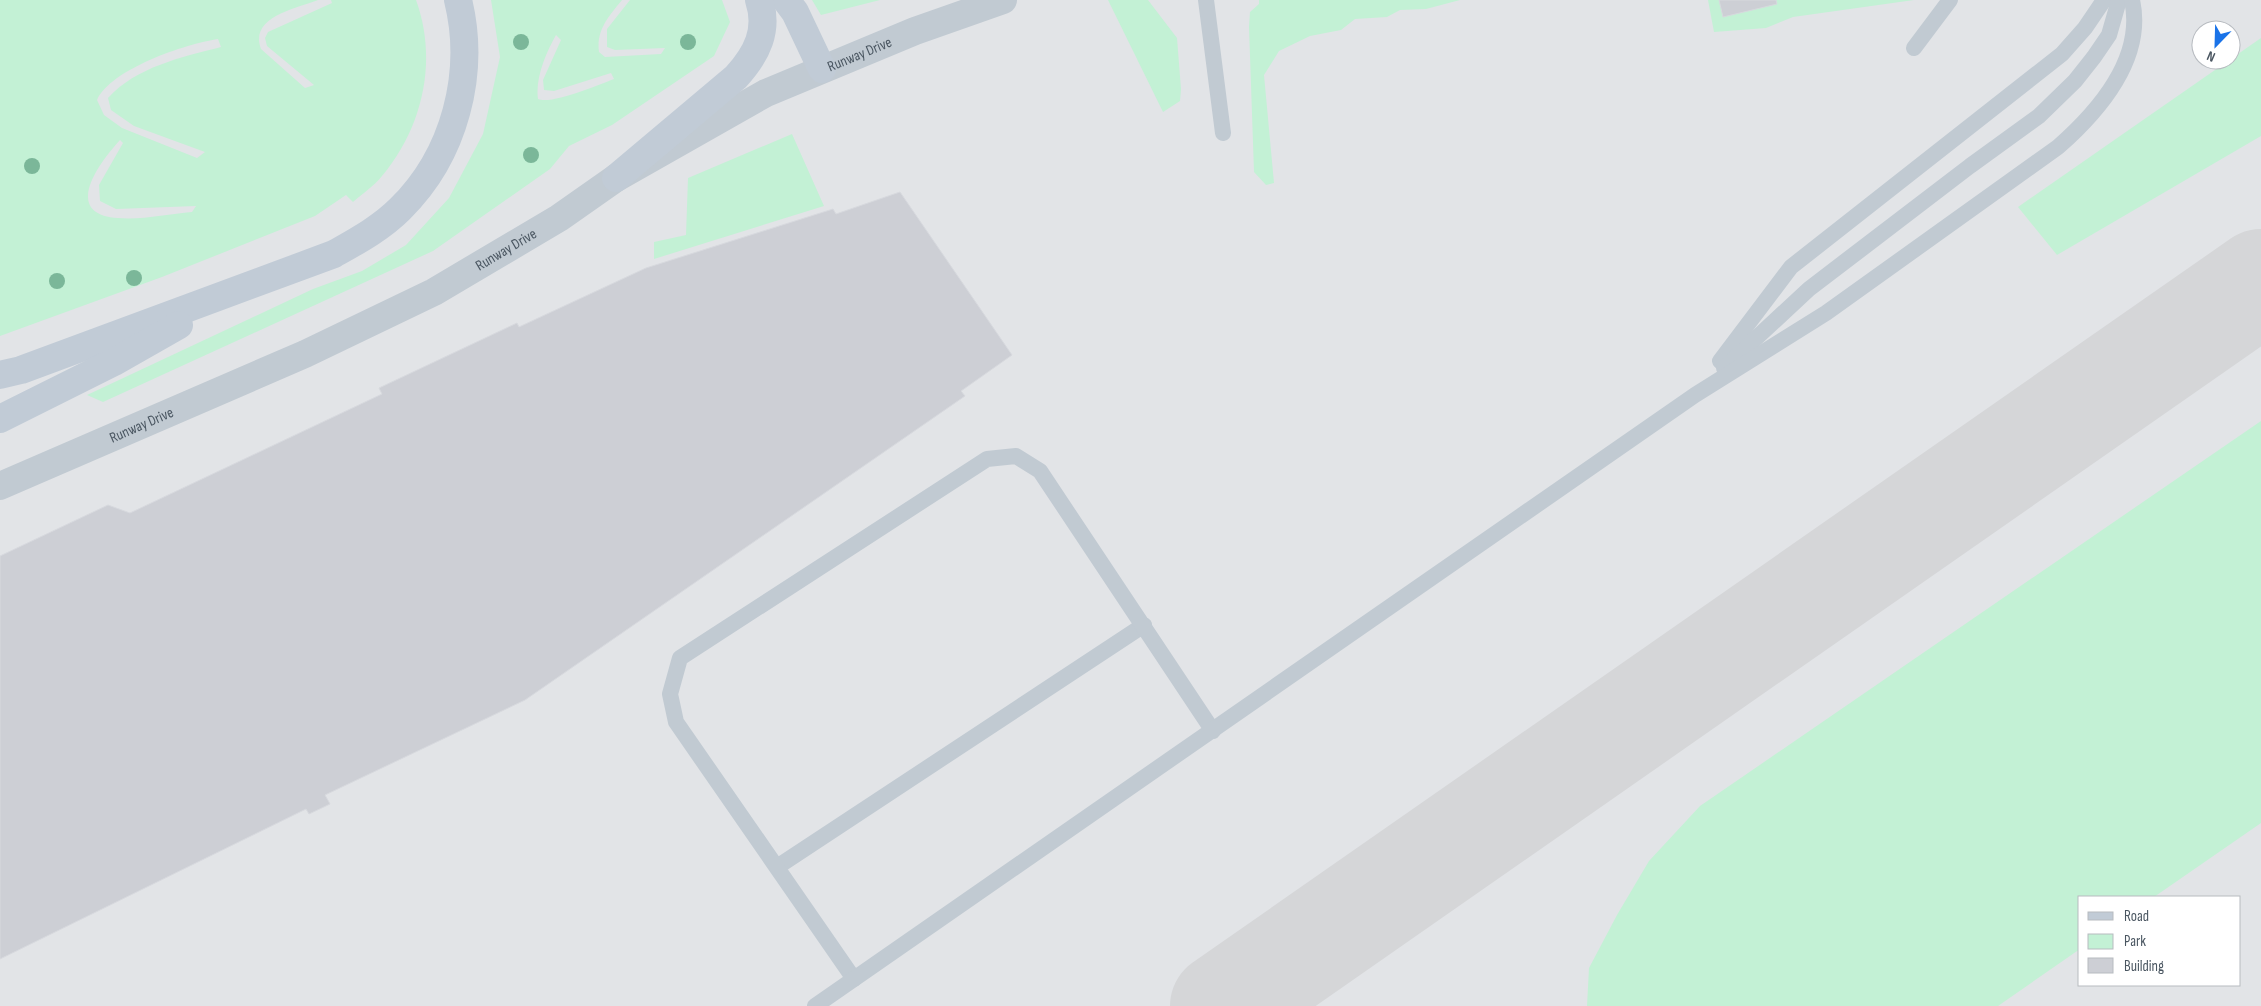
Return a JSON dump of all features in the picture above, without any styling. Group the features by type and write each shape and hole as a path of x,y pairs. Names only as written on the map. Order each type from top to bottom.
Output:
{"main road":[{"path":"616,178 736,77 749,63 764,28 763,13 759,0"},
{"path":"786,0 795,12 822,69"},
{"path":"0,375 21,370 334,254 362,239 400,210 431,172 442,150 459,102 464,77 465,49 459,6"},
{"path":"0,419 114,362 241,290"}],"street":[{"name":"Runway Drive","path":"0,486 305,354 434,292 559,218 616,178 766,93 987,3"}],"lane":[{"path":"1206,0 1223,133"},
{"path":"1914,48 1950,0"},
{"path":"1695,395 1791,267 2062,54 2085,28 2104,0"},
{"path":"1695,395 1809,289 1970,166 2039,116 2075,81 2094,57 2109,35 2119,0"},
{"path":"815,1006 1695,395 1826,313 1986,196 2058,147 2083,125 2108,94 2130,51 2136,14 2132,0"},
{"path":"854,979 676,722 670,694 680,658 987,459 1016,456 1040,471 1213,731"},
{"path":"777,867 1144,625"}],"shaded area":[{"path":"0,0 2261,0 2261,1006 0,1006"}],"green space":[{"path":"0,0 318,0 276,16 262,29 259,38 261,49 305,88 314,85 267,46 265,38 268,32 332,3 331,0 416,0 423,23 426,46 423,92 417,115 408,136 396,157 372,187 353,202 346,195 315,216 162,277 0,336","holes":["218,39 221,47 175,59 146,71 119,87 108,98 111,110 134,126 205,152 197,158 122,128 104,115 97,100 117,78 133,68 169,52","120,140 123,143 99,185 100,201 116,209 196,206 192,212 146,218 118,218 101,214 91,207 88,198 95,174"]},
{"path":"491,0 622,0 604,24 602,30 599,52 605,57 661,54 665,48 615,50 607,47 607,29 630,0 722,0 730,22 714,56 612,125 569,146 550,169 433,251 103,402 87,395 313,289 362,271 406,245 449,198 483,134 500,57","holes":["556,35 561,40 543,80 544,90 554,91 611,73 614,79 564,97 538,99 538,83 545,58"]},
{"path":"812,0 880,0 821,15"},
{"path":"1108,0 1148,0 1177,38 1181,89 1180,101 1163,112"},
{"path":"1259,0 1460,0 1426,9 1400,10 1387,17 1355,19 1341,30 1310,36 1279,51 1264,75 1274,183 1266,185 1254,172 1249,27 1250,12 1259,4"},
{"path":"1708,0 1914,0 1793,17 1766,28 1714,32"},
{"path":"2261,38 2261,136 2057,255 2018,207 2215,70 2241,70 2241,52"},
{"path":"792,134 824,206 654,259 654,242 686,235 688,178"},
{"path":"2261,421 2261,823 2155,896 2078,896 2078,950 1998,1006 1587,1006 1589,968 1617,915 1649,861 1700,806"}],"building":[{"path":"1719,0 1776,0 1777,4 1723,17"},
{"path":"900,192 1012,355 961,391 965,396 525,700 325,795 330,804 309,814 306,809 0,959 0,556 108,505 130,513 382,394 379,388 517,323 519,327 646,268 833,209 836,214"}],"taxiway":[{"path":"1223,1006 2261,282"}]}
